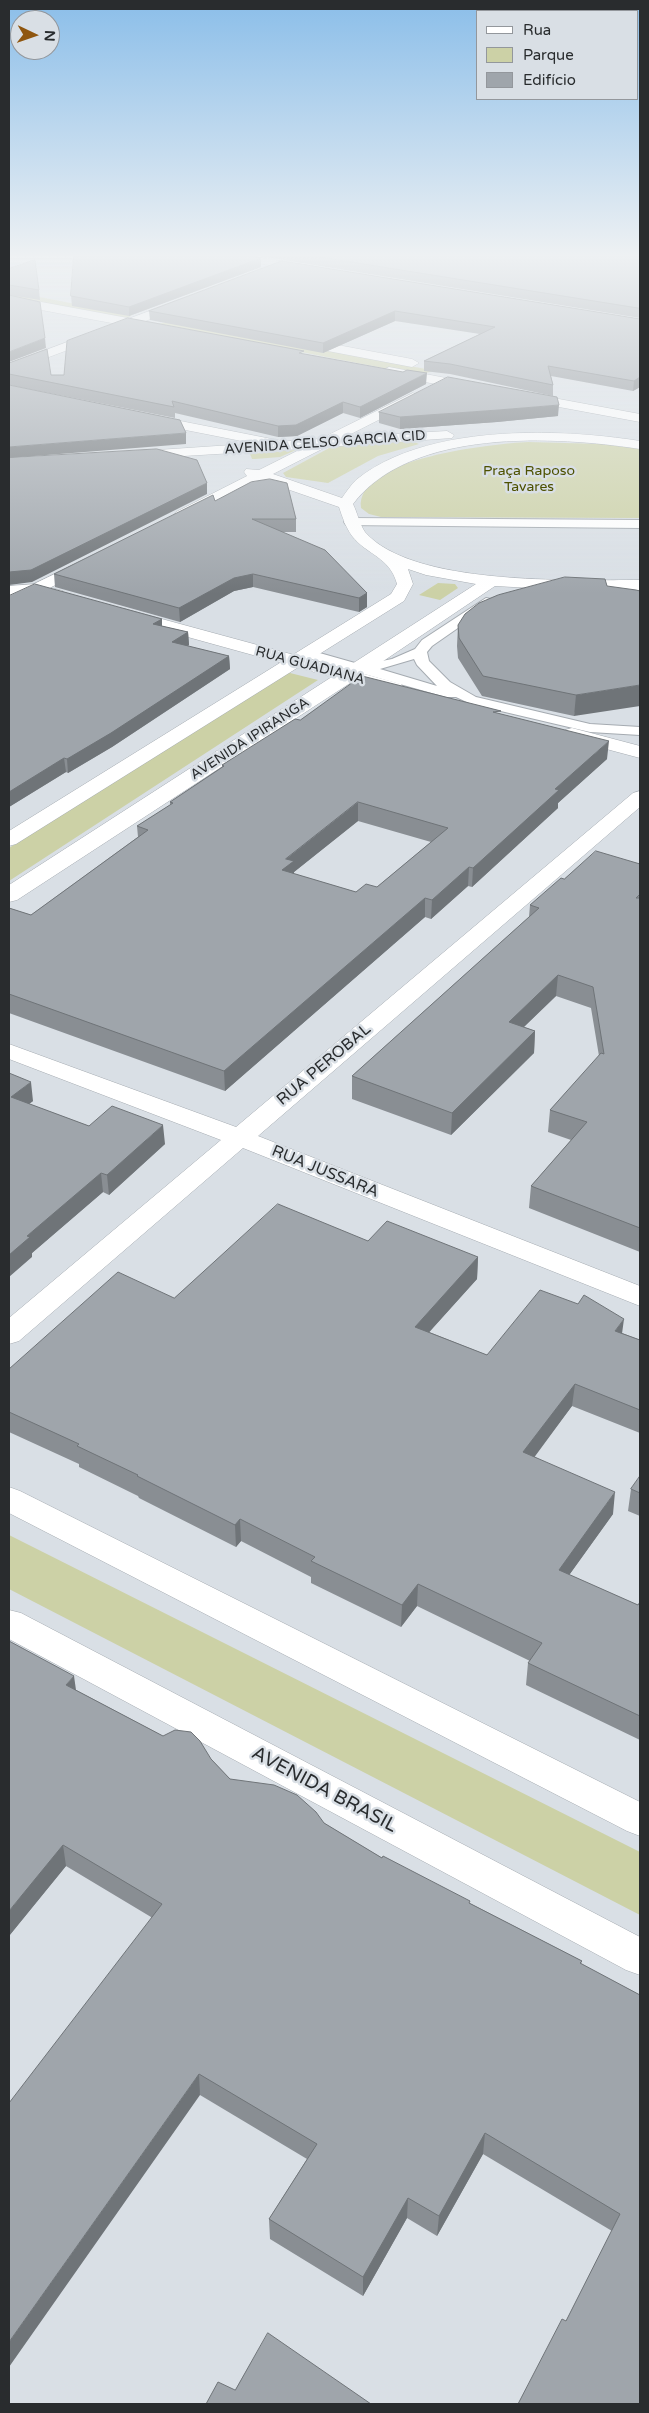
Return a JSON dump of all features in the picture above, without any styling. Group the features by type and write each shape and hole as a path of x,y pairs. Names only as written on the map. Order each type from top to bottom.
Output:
{"street":[{"path":"374,369 492,390"},
{"path":"444,369 483,376"},
{"path":"167,523 260,474 288,453 323,444 463,372"},
{"path":"522,383 562,390"},
{"path":"510,394 640,419"},
{"path":"595,409 602,415 604,425"},
{"path":"136,416 214,432 288,453"},
{"name":"AVENIDA CELSO GARCIA CID","path":"323,444 604,425 640,419"},
{"path":"358,425 369,434 381,439"},
{"path":"214,432 224,449 221,465"},
{"path":"9,840 398,597 405,584 402,572 388,556 362,537 350,522 345,504 359,483 378,470 439,448 492,432 561,436 640,445"},
{"path":"439,448 504,438 561,436"},
{"name":"AVENIDA CELSO GARCIA CID","path":"116,456 224,449 288,453"},
{"name":"AVENIDA CELSO GARCIA CID","path":"260,474 240,467 288,453"},
{"path":"260,474 345,504"},
{"path":"236,487 267,486 305,489"},
{"path":"388,556 417,568 460,578 490,582 640,585"},
{"path":"9,603 97,558"},
{"name":"AVENIDA IPIRANGA","path":"9,895 490,582"},
{"path":"9,592 36,589 73,600"},
{"name":"RUA GUADIANA","path":"110,610 303,658 640,752"},
{"name":"RUA PEROBAL","path":"9,1334 640,797"},
{"name":"RUA JUSSARA","path":"9,1050 238,1138 640,1297"},
{"path":"9,1499 640,1820"},
{"name":"AVENIDA BRASIL","path":"9,1623 640,1957"}],"lane":[{"path":"350,522 640,524"},
{"path":"362,537 382,537"},
{"path":"354,672 396,662 420,652 427,643 482,604 501,597 539,593 640,595"},
{"path":"464,599 482,604"},
{"path":"420,652 422,662 431,672 446,685 471,700"},
{"path":"354,672 590,728 640,732"}],"green space":[{"path":"386,369 424,369 433,371 419,375"},
{"path":"412,441 419,444 378,456 328,483 286,477 283,473 331,447"},
{"name":"Praça Raposo Tavares","path":"528,442 602,444 640,449 640,518 381,517 369,514 361,508 365,491 380,476 402,465 459,450"},
{"path":"296,450 280,457 252,459 250,454"},
{"path":"438,583 455,584 458,588 440,600 419,595"},
{"path":"286,672 318,680 9,881 9,848"},
{"path":"9,1535 640,1852 640,1915 9,1589"}],"building":[{"path":"9,369 50,369 51,375 64,375 65,369 384,369 427,373 360,407 343,402 296,425 278,426 172,401 174,407 9,374"},
{"path":"473,369 549,369 553,385"},
{"path":"563,369 640,369 640,377 634,381"},
{"path":"448,377 557,397 559,405 400,417 379,412"},
{"path":"9,385 180,420 186,433 9,447"},
{"path":"157,449 197,460 207,483 31,570 9,572 9,458"},
{"path":"270,479 287,483 296,519 252,519 325,550 367,593 359,598 253,574 234,578 179,608 54,574 213,495 215,501 251,482"},
{"path":"565,577 605,579 607,586 640,591 640,685 576,695 483,676 459,638 458,625 465,614 479,603 498,595"},
{"path":"35,584 162,619 153,624 188,632 172,642 229,656 111,733 67,759 64,758 9,792 9,596"},
{"path":"362,676 501,711 493,712 609,741 555,789 559,790 473,868 469,867 432,900 425,898 224,1071 9,994 9,908 31,915 148,830 137,826 173,803 170,802 224,766 222,765 295,719 300,720","holes":["358,802 448,828 377,887 366,884 356,892 282,870 294,861 286,859"]},
{"path":"596,851 640,864 640,894 636,898 640,898 640,1228 531,1186 587,1122 550,1110 601,1053 604,1054 593,987 558,975 509,1022 535,1031 452,1113 352,1076 539,908 530,905"},
{"path":"9,1073 31,1082 11,1097 89,1126 112,1106 163,1125 107,1175 101,1173 27,1236 30,1237 9,1255"},
{"path":"278,1204 368,1241 387,1221 478,1257 415,1327 487,1355 540,1290 578,1304 584,1295 624,1319 615,1331 640,1340 640,1410 575,1384 523,1452 615,1492 559,1570 638,1605 640,1602 640,1716 528,1663 542,1643 418,1584 402,1605 311,1561 315,1557 240,1519 235,1525 77,1446 79,1444 9,1412 9,1369 118,1272 174,1298"},
{"path":"640,1476 640,1493 631,1489"},
{"path":"9,1641 74,1676 66,1685 163,1736 175,1730 191,1732 200,1741 211,1759 230,1779 274,1785 297,1795 316,1812 324,1823 382,1858 383,1856 470,1901 469,1903 582,1961 580,1963 640,1995 640,2404 518,2404 562,2319 566,2321 620,2214 485,2133 439,2216 408,2198 363,2277 269,2219 317,2144 199,2074 9,2342 9,2103 162,1904 63,1845 9,1911"},
{"path":"268,2333 371,2404 206,2404 218,2382 235,2390"}]}
